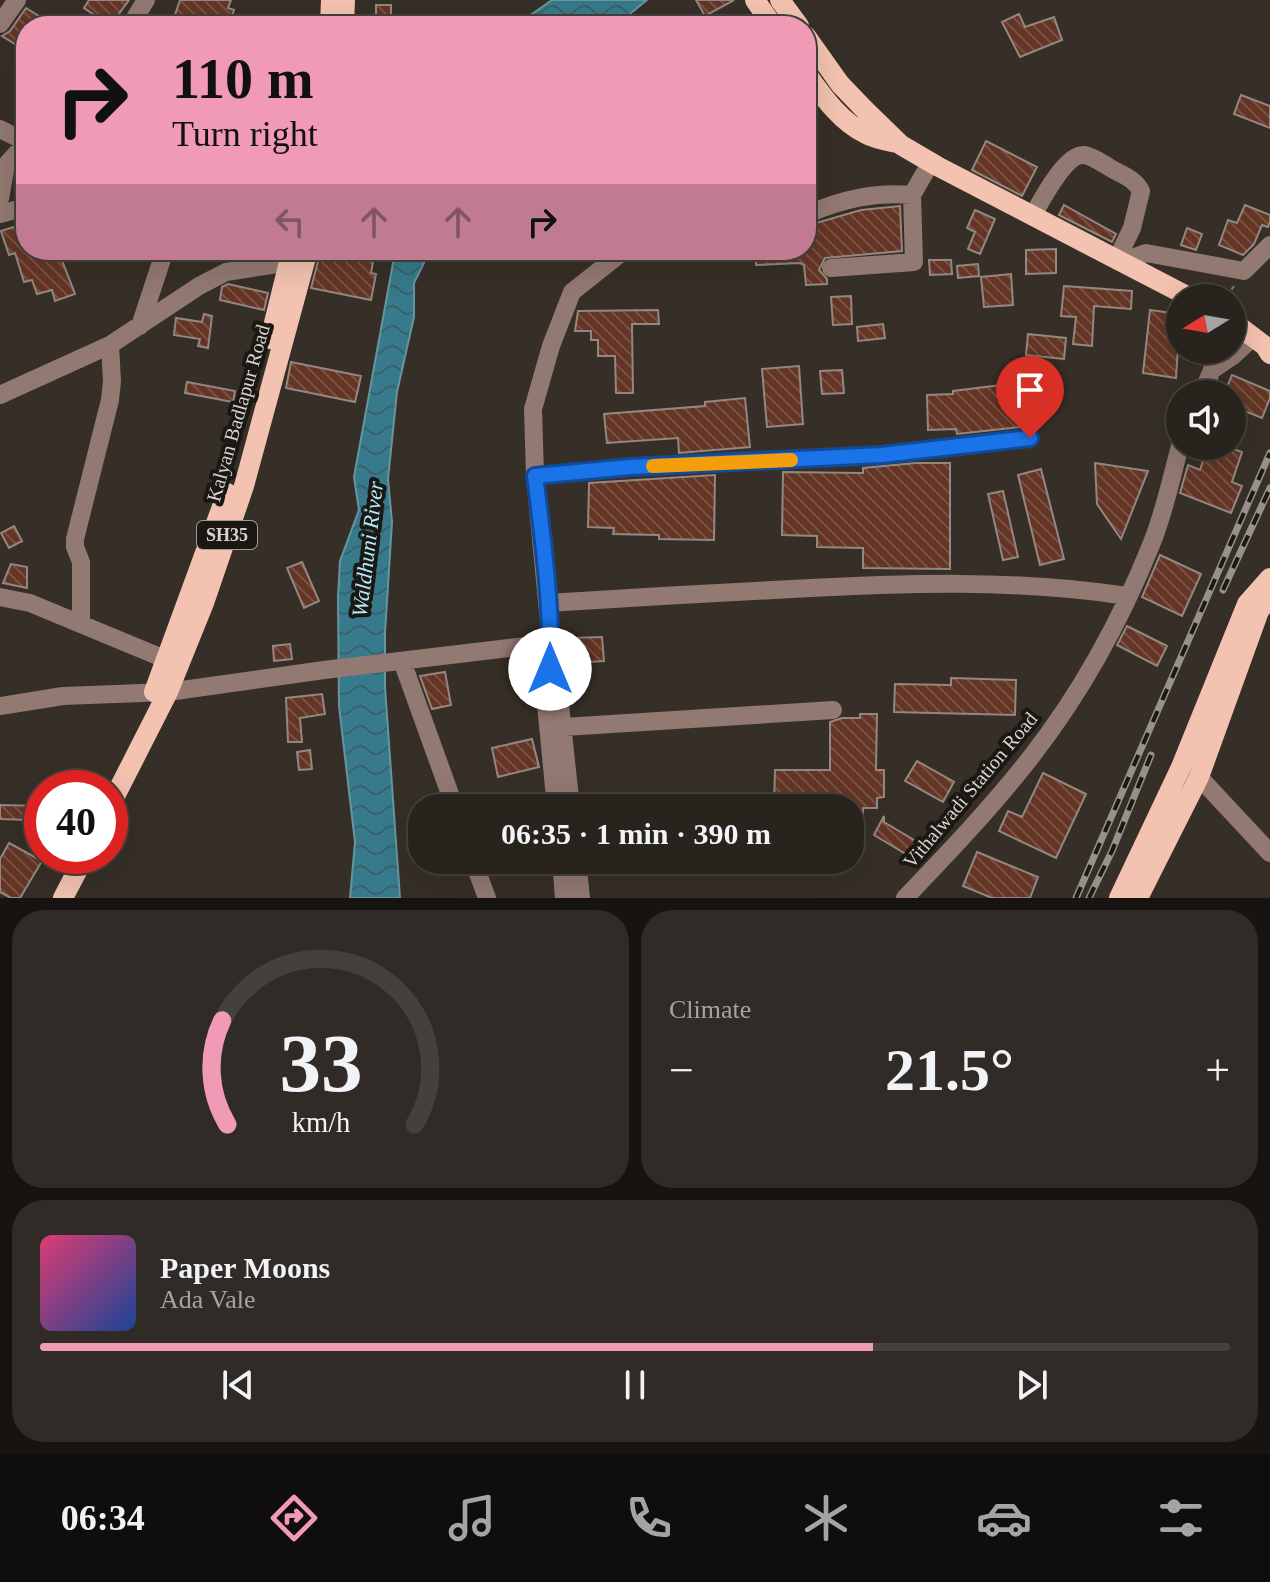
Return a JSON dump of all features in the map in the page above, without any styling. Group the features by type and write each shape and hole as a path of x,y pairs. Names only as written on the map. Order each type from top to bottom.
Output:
{"main road":[{"path":"816,50 840,84 901,145"},
{"path":"816,98 866,134 901,145 1166,285"},
{"name":"Kalyan Badlapur Road","path":"126,770 244,486 298,260"},
{"path":"1246,332 1264,346"},
{"path":"1119,898 1190,772 1247,604 1270,578"},
{"path":"1138,898 1259,611 1270,596"},
{"name":"Kalyan Badlapur Road","path":"116,770 160,693"},
{"path":"51,898 63,874"},
{"path":"63,898 76,874"}],"street":[{"path":"0,24 17,0"},
{"path":"816,95 840,84"},
{"path":"0,199 6,165 16,154"},
{"path":"1033,215 1072,158 1082,155 1090,157 1133,180 1141,191 1120,260"},
{"path":"831,268 914,262 912,195 931,162"},
{"path":"816,211 859,196 912,195"},
{"path":"1120,260 1146,253 1244,271 1270,245"},
{"path":"140,326 162,260"},
{"path":"0,395 110,345 199,286 226,272 278,260"},
{"path":"568,794 545,694 551,643 535,476 533,409 551,346 572,292 612,260"},
{"path":"81,624 81,562 75,539 110,400 110,345"},
{"path":"1212,370 1234,355 1264,346"},
{"path":"1208,380 1213,364"},
{"path":"535,476 630,467 881,455 1030,438"},
{"name":"Vithalwadi Station Road","path":"905,898 970,830 1031,757 1073,699 1152,544 1176,460"},
{"path":"548,603 842,586 969,583 1024,584 1127,596"},
{"path":"0,597 30,603 173,662"},
{"path":"0,706 63,696 160,693 551,643"},
{"path":"398,661 450,794"},
{"path":"555,727 833,710"},
{"path":"555,727 556,794"},
{"path":"1190,772 1270,853"},
{"path":"478,874 487,898"},
{"path":"564,898 567,874"},
{"path":"573,874 581,898"}],"water":[{"path":"552,0 647,0 627,16 529,16"},
{"name":"Waldhuni River","path":"393,260 425,260 414,283 414,317 397,392 388,479 392,522 385,687 400,898 350,898 355,842 339,706 340,561 359,510 354,477"}],"building":[{"path":"89,0 129,0 117,16 96,16 84,8"},
{"path":"180,0 231,0 228,8 234,10 232,16 175,15"},
{"path":"696,0 734,0 705,16"},
{"path":"376,5 391,5 391,16 376,16"},
{"path":"26,8 39,16 20,16"},
{"path":"1019,14 1025,27 1054,17 1062,40 1020,57 1002,22"},
{"path":"16,22 16,45 2,36"},
{"path":"1241,95 1270,106 1270,128 1234,114"},
{"path":"986,141 1037,167 1022,196 972,170"},
{"path":"1064,205 1116,234 1112,242 1059,215"},
{"path":"1245,205 1270,215 1270,222 1268,227 1262,225 1254,244 1243,255 1219,245 1228,220 1237,223"},
{"path":"900,206 902,251 825,258 819,270 827,279 827,284 806,285 804,265 800,263 756,265 756,260 816,260 816,223 861,210"},
{"path":"975,210 995,219 980,254 968,249 975,232 967,228"},
{"path":"16,226 16,256 15,253 9,255 1,231"},
{"path":"1187,228 1202,234 1196,250 1181,245"},
{"path":"1056,249 1056,273 1026,274 1026,250"},
{"path":"17,260 62,260 75,294 55,301 52,290 37,294 32,280 24,282"},
{"path":"318,260 373,260 371,273 376,274 371,300 311,288"},
{"path":"929,260 951,260 952,274 930,275"},
{"path":"978,264 979,276 958,278 957,266"},
{"path":"1011,274 1013,305 984,307 981,277"},
{"path":"228,284 268,293 264,310 220,300 222,287"},
{"path":"1064,286 1132,291 1131,309 1094,306 1092,346 1073,344 1076,317 1061,316"},
{"path":"851,296 852,324 833,325 831,297"},
{"path":"658,310 659,324 632,324 633,393 616,393 615,356 598,356 598,340 591,340 591,331 575,331 578,311"},
{"path":"1150,310 1166,312 1166,364 1177,364 1176,378 1143,373"},
{"path":"204,314 212,316 208,348 198,346 200,339 174,335 176,318 202,322"},
{"path":"883,324 885,338 858,341 857,327"},
{"path":"1028,334 1066,338 1064,359 1026,355"},
{"path":"291,362 361,376 355,402 286,388"},
{"path":"799,366 803,424 767,427 762,369"},
{"path":"842,370 844,393 822,394 820,371"},
{"path":"1246,381 1270,391 1262,418 1246,412"},
{"path":"187,382 235,391 233,402 185,393"},
{"path":"1026,382 1030,426 957,434 956,429 928,430 927,395"},
{"path":"745,398 750,447 679,453 678,438 607,443 604,414 705,406 705,402"},
{"path":"1203,460 1239,460 1232,482 1242,486 1231,513 1180,493 1188,465 1200,470"},
{"path":"950,463 950,569 863,568 863,548 817,547 817,536 782,535 783,472 863,473 863,468"},
{"path":"1095,463 1148,471 1121,539 1097,504"},
{"path":"1041,469 1064,559 1040,565 1018,475"},
{"path":"715,475 714,540 659,539 659,535 613,534 614,528 588,527 589,483"},
{"path":"1003,491 1018,557 1003,560 988,494"},
{"path":"14,526 22,541 9,548 1,533"},
{"path":"1160,555 1201,574 1182,616 1142,597"},
{"path":"302,562 319,601 304,608 287,568"},
{"path":"11,564 27,567 27,588 3,583"},
{"path":"1127,626 1167,646 1157,666 1117,645"},
{"path":"602,637 604,661 572,663 571,638"},
{"path":"290,644 292,659 274,661 273,646"},
{"path":"445,672 451,705 432,709 420,676"},
{"path":"951,678 1016,680 1015,715 894,712 895,684 951,685"},
{"path":"322,694 325,714 300,718 302,742 288,742 286,698"},
{"path":"860,714 877,714 876,770 884,770 884,797 877,798 877,808 864,808 864,794 774,794 775,770 830,770 830,722 860,718"},
{"path":"532,739 539,767 498,777 492,748"},
{"path":"310,750 312,769 299,770 297,752"},
{"path":"917,761 954,782 943,802 905,781"},
{"path":"1043,773 1086,794 1056,858 999,831 1008,811 1022,817"},
{"path":"0,805 24,806 24,820 0,819"},
{"path":"884,816 884,822 919,843 911,857 874,835"},
{"path":"9,843 24,851 24,874 34,874 20,898 11,898 0,892 0,859"},
{"path":"977,852 1038,877 1030,898 992,898 963,886"}],"railway":[{"path":"1076,898 1270,453"},
{"path":"1223,590 1270,488"},
{"path":"1089,898 1112,851 1151,755"}],"slow traffic":[{"path":"653,466 791,460"}],"route":[{"path":"550,669 544,548 535,476 630,467 881,455 1030,438"}]}
